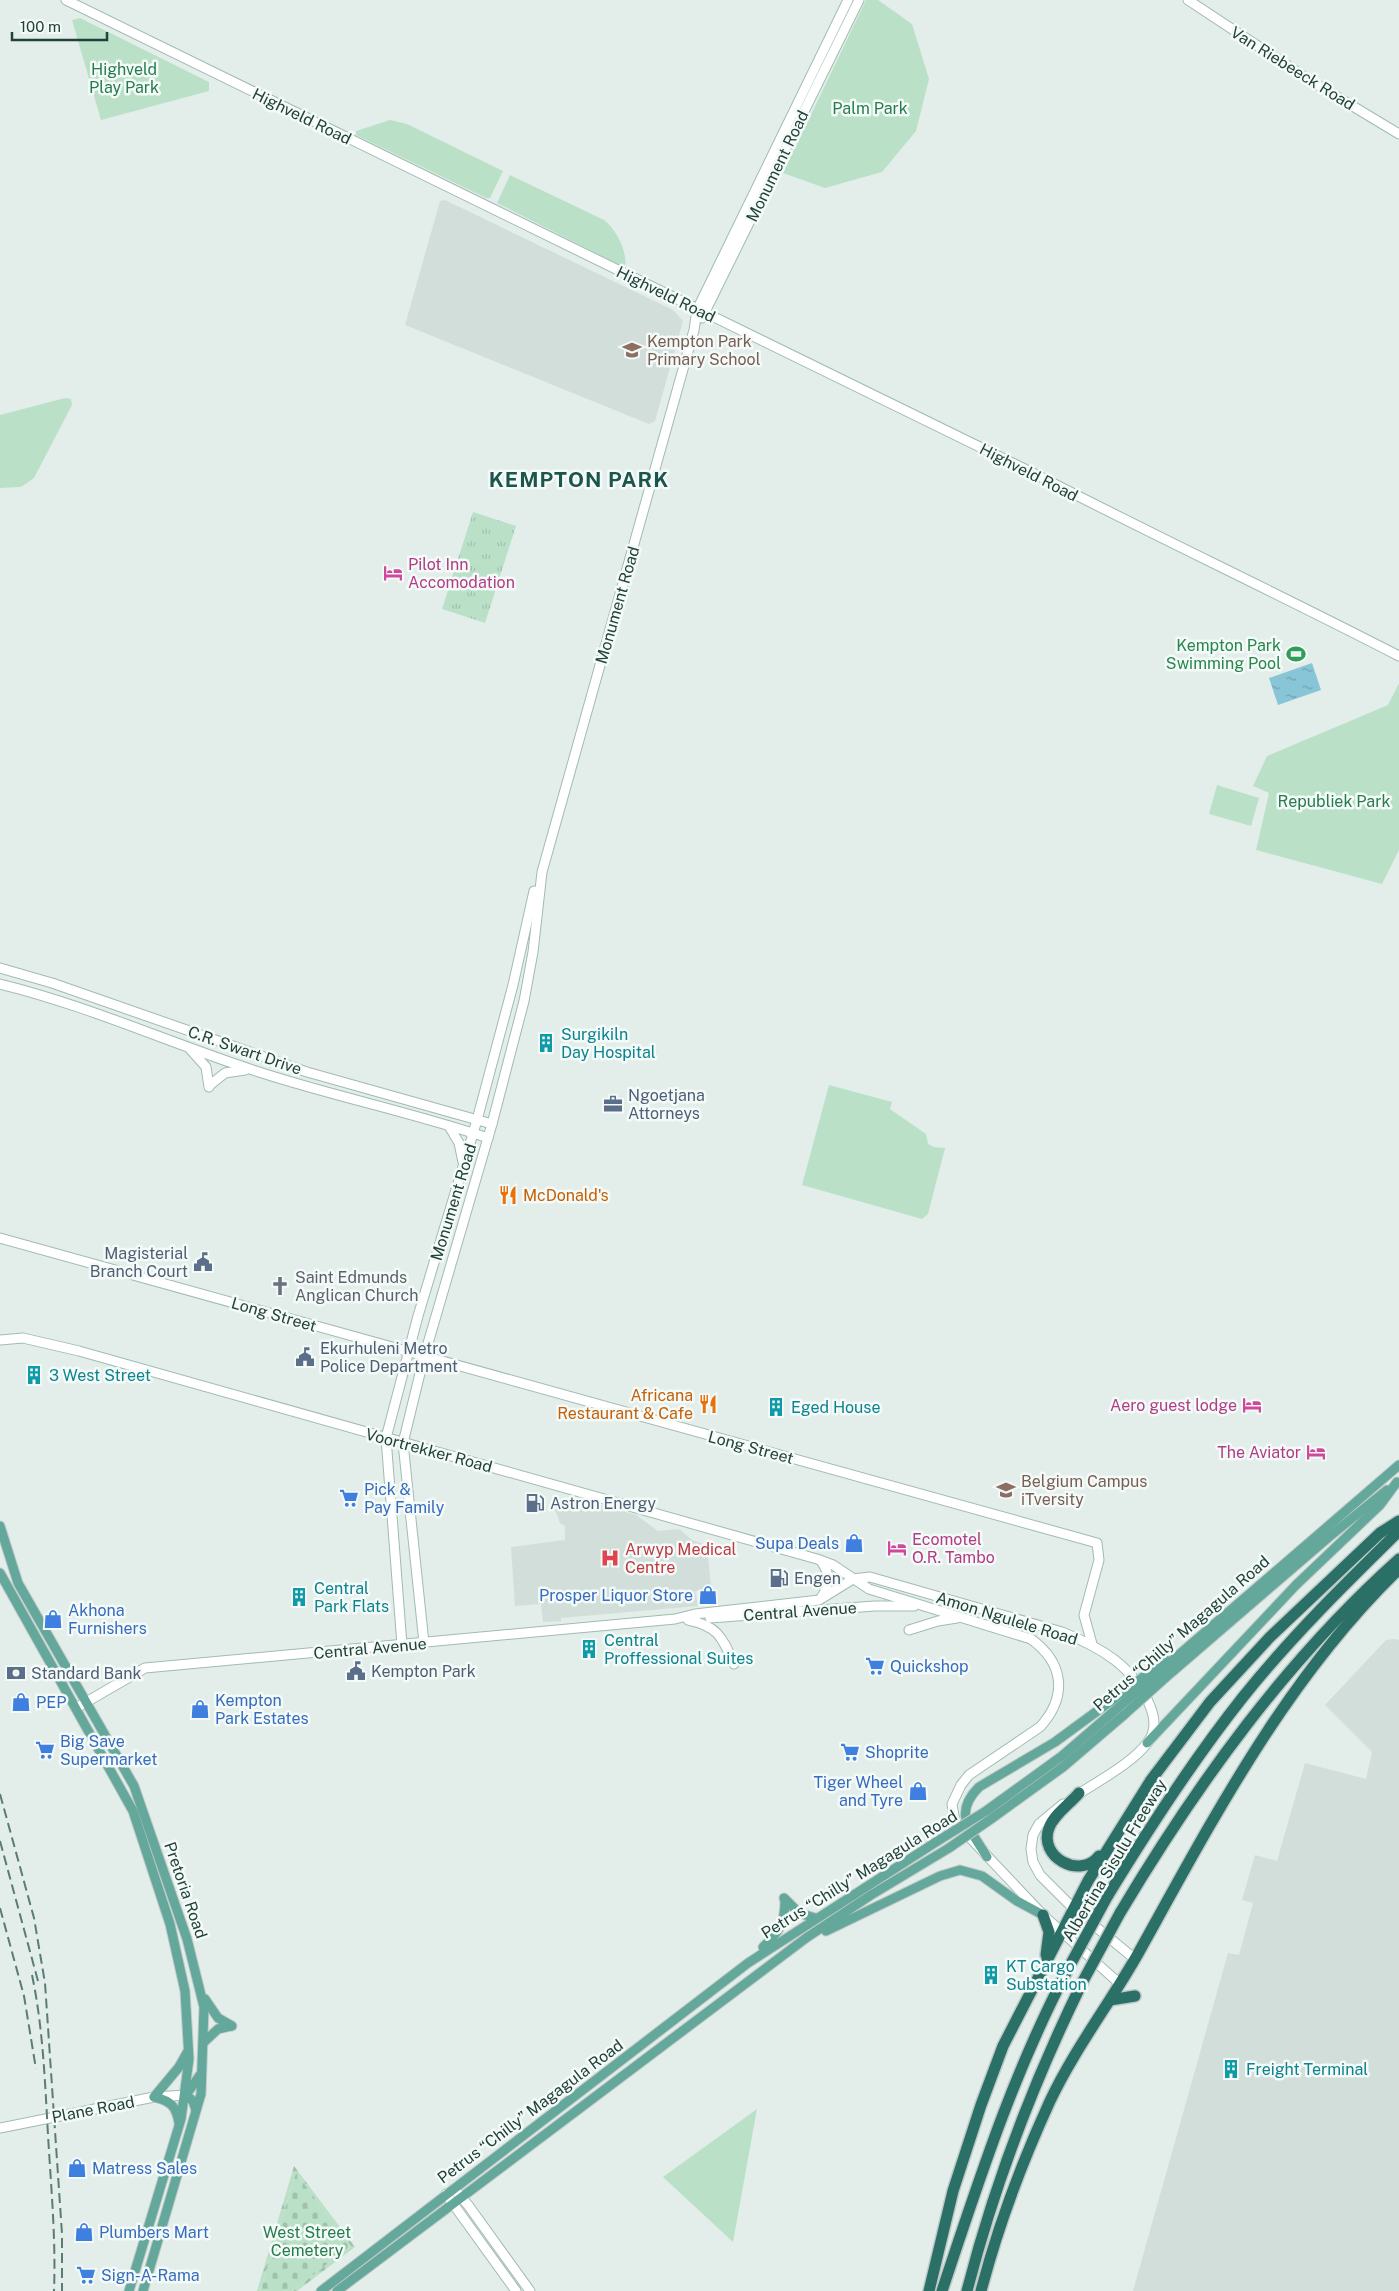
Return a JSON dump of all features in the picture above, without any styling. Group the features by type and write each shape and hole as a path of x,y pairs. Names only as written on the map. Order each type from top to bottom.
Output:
{"highway":[{"path":"1079,1793 1050,1826 1048,1841 1057,1858 1074,1866 1090,1865 1098,1858 1174,1748 1232,1677 1270,1637 1380,1533 1399,1521"},
{"name":"Albertina Sisulu Freeway","path":"942,2291 979,2174 1038,2024 1107,1897 1170,1798 1244,1696 1307,1622 1399,1531"},
{"name":"Albertina Sisulu Freeway","path":"967,2291 998,2184 1053,2045 1082,1982 1120,1913 1179,1818 1258,1711 1336,1621 1399,1559"},
{"path":"981,2291 1014,2188 1051,2100 1135,1959 1202,1837 1274,1721 1355,1614 1399,1569"},
{"path":"929,2291 953,2191 981,2105 1003,2046 1062,1931 1117,1832"},
{"path":"1043,1915 1049,1932 1043,1967"},
{"path":"1110,2000 1135,1996"}],"main road":[{"name":"Highveld Road","path":"66,0 1036,475 1151,534 1267,588 1399,656"},
{"name":"Monument Road","path":"424,1643 403,1443 424,1357 492,1124 526,990 540,881 694,330 848,0"},
{"name":"Monument Road","path":"702,312 859,0"},
{"name":"Van Riebeeck Road","path":"1188,0 1311,81 1399,134"},
{"name":"Monument Road","path":"402,1645 386,1438 408,1352 477,1120 512,985 533,892 540,881"},
{"name":"C.R. Swart Drive","path":"0,968 52,983 263,1058 492,1124"},
{"name":"C.R. Swart Drive","path":"0,984 53,998 262,1073 488,1138"},
{"path":"186,1045 204,1063 210,1086 219,1075 233,1070 262,1073"},
{"path":"449,1126 459,1143 464,1164"},
{"name":"Long Street","path":"0,1238 1097,1543 1099,1560 1084,1615 1092,1644"},
{"name":"Voortrekker Road","path":"0,1340 17,1337 57,1345 821,1560 833,1565 853,1579"},
{"name":"Petrus “Chilly” Magagula Road","path":"1169,1666 1220,1619 1399,1465"},
{"path":"1135,1959 1074,1909 1040,1875 1033,1862 1031,1849 1033,1835 1039,1824 1048,1814 1134,1756 1296,1585 1380,1505 1398,1482"},
{"name":"Petrus “Chilly” Magagula Road","path":"321,2291 748,1963 936,1842 988,1815 1063,1767 1120,1706 1398,1482"},
{"name":"Pretoria Road","path":"0,1526 18,1583 134,1786 143,1807 187,1939 204,2007 203,2071 197,2112 143,2291"},
{"path":"819,1600 829,1586 826,1568 821,1560"},
{"name":"Pretoria Road","path":"0,1573 133,1811 178,1955 185,1990 189,2048 186,2095 179,2126 129,2291"},
{"name":"Amon Ngulele Road","path":"853,1579 870,1577 1062,1632 1092,1644 1116,1660 1135,1678 1147,1698 1153,1713 1154,1724 1153,1734 1147,1743"},
{"path":"731,1614 819,1600 853,1579"},
{"name":"Amon Ngulele Road","path":"853,1579 869,1589 925,1606"},
{"name":"Central Avenue","path":"76,1708 144,1668 731,1614 867,1606 925,1606"},
{"path":"925,1606 962,1618"},
{"name":"Central Avenue","path":"675,1619 688,1620 731,1614"},
{"path":"909,1630 938,1621 962,1618"},
{"name":"Amon Ngulele Road","path":"962,1618 986,1623 1031,1639 1044,1648 1055,1665 1059,1684 1056,1704 1049,1717 1040,1727 969,1774 952,1804 955,1822 1043,1915 1120,1984"},
{"path":"688,1620 713,1628 724,1641 734,1664"},
{"path":"987,1857 965,1818 964,1808 969,1797 979,1787 1120,1706 1169,1666"},
{"name":"Petrus “Chilly” Magagula Road","path":"337,2291 807,1937 871,1895 949,1848 988,1815"},
{"path":"807,1937 824,1932 940,1876 960,1870 982,1876 1017,1901 1043,1915"},
{"path":"748,1963 779,1932 784,1920 785,1899 799,1913 816,1918"},
{"path":"201,1993 214,2014 232,2026 218,2029 204,2042"},
{"path":"179,2126 178,2114 171,2102 154,2097 179,2067 189,2048"},
{"path":"197,2112 193,2101 186,2095 195,2085 203,2071"},
{"name":"Plane Road","path":"0,2128 154,2097 186,2095"},
{"path":"450,2192 461,2197 530,2291"},
{"path":"450,2192 452,2203 516,2291"},
{"path":"488,2253 498,2245"}],"shaded area":[{"name":"Kempton Park Primary School","path":"445,200 673,310 683,321 655,421 649,424 405,325 440,201"},
{"name":"Arwyp Medical Centre","path":"563,1498 580,1499 636,1515 658,1531 679,1529 692,1540 707,1545 711,1587 695,1591 698,1606 561,1618 561,1621 543,1622 541,1604 515,1606 511,1547 565,1540 565,1526 560,1523 555,1510"},
{"path":"1386,1640 1399,1640 1399,2291 1133,2291 1228,1953 1239,1955 1253,1903 1242,1900 1255,1855 1277,1861 1305,1763 1366,1779 1372,1752 1325,1705"}],"green space":[{"name":"Palm Park","path":"866,0 878,0 912,24 929,79 916,131 882,172 825,188 783,173"},
{"name":"Highveld Play Park","path":"80,18 209,82 209,91 101,120 72,20"},
{"path":"390,120 407,124 503,171 490,198 486,198 356,135 356,131"},
{"path":"510,175 604,220 613,229 620,241 625,255 625,268 497,203"},
{"path":"65,398 71,399 72,405 34,478 21,487 0,488 0,415"},
{"path":"473,512 516,526 485,623 442,609"},
{"name":"Republiek Park","path":"1399,683 1399,850 1382,884 1256,850 1269,793 1253,786 1267,756 1388,705"},
{"path":"1217,785 1259,798 1251,826 1209,814"},
{"path":"829,1085 892,1102 890,1109 926,1134 928,1144 934,1147 945,1148 928,1214 922,1219 802,1185"},
{"path":"757,2109 733,2242 663,2177"},
{"path":"294,2166 355,2247 297,2291 292,2291 351,2246 296,2173 260,2291 257,2291"},
{"name":"West Street Cemetery","path":"296,2173 351,2246 292,2291 260,2291"}],"water":[{"path":"1312,663 1321,690 1278,705 1269,678"}],"railway":[{"path":"0,1794 34,1918 45,1983 62,2234 62,2291"},
{"path":"0,1841 38,1981"},
{"path":"0,1908 24,1996 36,2069"},
{"path":"32,1975 39,2014 45,2075 54,2232 54,2291"}],"place":[{"name":"Kempton Park Primary School","path":"632,350"},
{"name":"Pilot Inn Accomodation","path":"393,573"},
{"name":"Kempton Park Swimming Pool","path":"1296,654"},
{"name":"Surgikiln Day Hospital","path":"546,1043"},
{"name":"Ngoetjana Attorneys","path":"613,1104"},
{"name":"McDonald's","path":"508,1195"},
{"name":"Magisterial Branch Court","path":"203,1262"},
{"name":"Saint Edmunds Anglican Church","path":"280,1286"},
{"name":"Ekurhuleni Metro Police Department","path":"305,1357"},
{"name":"3 West Street","path":"34,1375"},
{"name":"Africana Restaurant & Cafe","path":"708,1404"},
{"name":"Aero guest lodge","path":"1252,1405"},
{"name":"Eged House","path":"776,1407"},
{"name":"The Aviator","path":"1316,1452"},
{"name":"Belgium Campus iTversity","path":"1006,1490"},
{"name":"Pick & Pay Family","path":"349,1498"},
{"name":"Astron Energy","path":"535,1503"},
{"name":"Supa Deals","path":"854,1543"},
{"name":"Ecomotel O.R. Tambo","path":"897,1548"},
{"name":"Arwyp Medical Centre","path":"610,1558"},
{"name":"Engen","path":"779,1578"},
{"name":"Prosper Liquor Store","path":"708,1595"},
{"name":"Central Park Flats","path":"299,1597"},
{"name":"Akhona Furnishers","path":"53,1619"},
{"name":"Central Proffessional Suites","path":"589,1649"},
{"name":"Quickshop","path":"875,1666"},
{"name":"Kempton Park","path":"356,1671"},
{"name":"Standard Bank","path":"16,1673"},
{"name":"PEP","path":"21,1702"},
{"name":"Kempton Park Estates","path":"200,1709"},
{"name":"Big Save Supermarket","path":"45,1750"},
{"name":"Shoprite","path":"850,1752"},
{"name":"Tiger Wheel and Tyre","path":"918,1791"},
{"name":"KT Cargo Substation","path":"991,1975"},
{"name":"Freight Terminal","path":"1231,2069"},
{"name":"Matress Sales","path":"77,2168"},
{"name":"Plumbers Mart","path":"84,2232"},
{"name":"Sign-A-Rama","path":"86,2275"}],"district":[{"name":"KEMPTON PARK","path":"579,480"}]}
